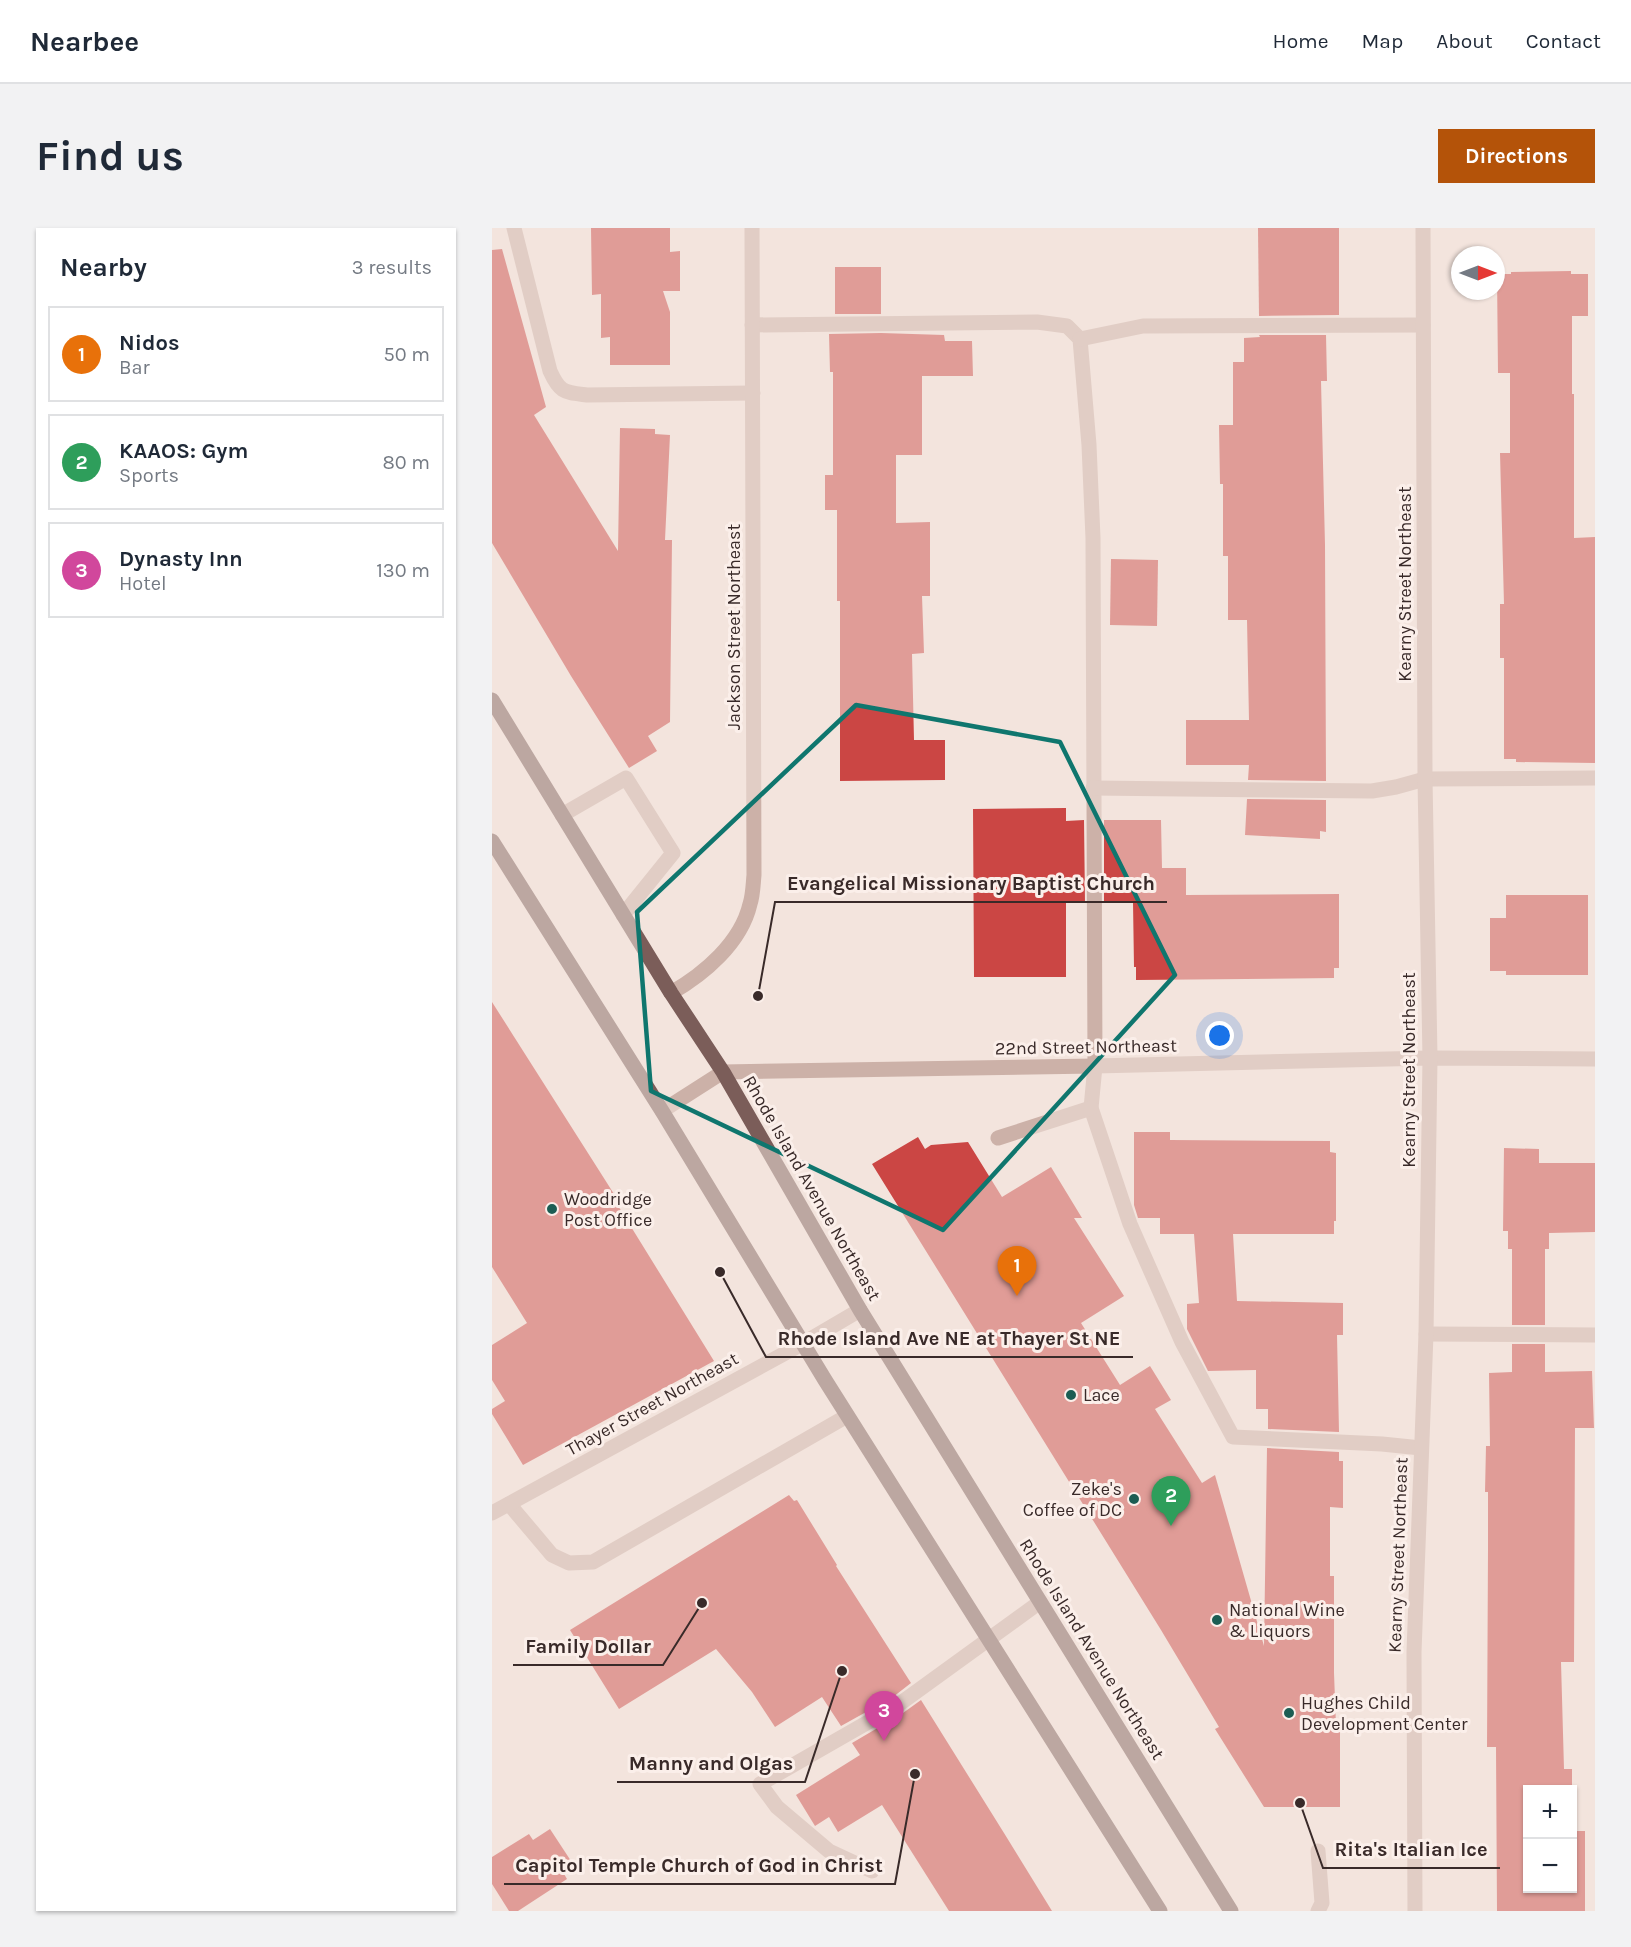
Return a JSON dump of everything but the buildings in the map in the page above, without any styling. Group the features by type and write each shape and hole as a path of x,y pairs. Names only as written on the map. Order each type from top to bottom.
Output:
{"main road":[{"name":"Rhode Island Avenue Northeast","path":"492,700 671,993 723,1072 860,1310 1231,1911"},
{"path":"492,841 662,1111 802,1344 1160,1911"}],"street":[{"path":"514,228 550,371 557,386 567,392 587,394 753,393"},
{"name":"Jackson Street Northeast","path":"671,993 693,981 731,942 750,904 754,876 752,228"},
{"name":"Kearny Street Northeast","path":"1415,1911 1414,1652 1426,1334 1430,1058 1425,779 1423,228"},
{"path":"752,325 1037,322 1067,326 1080,339 1089,445 1093,538 1095,1066 1091,1108 1130,1224 1182,1342 1233,1437 1421,1448"},
{"path":"1080,339 1143,326 1423,325"},
{"path":"562,816 626,778 673,853 623,915"},
{"path":"1093,788 1371,791 1425,779 1595,778"},
{"name":"22nd Street Northeast","path":"723,1072 1430,1058 1595,1059"},
{"path":"662,1111 723,1072"},
{"path":"998,1137 1091,1108"},
{"name":"Thayer Street Northeast","path":"492,1513 860,1310"},
{"path":"1426,1334 1595,1335"},
{"path":"508,1504 552,1555 568,1563 593,1562 847,1416"},
{"path":"872,1871 829,1851 777,1807 760,1784 898,1705 1040,1602"},
{"path":"1318,1851 1322,1903 1318,1911"}],"highlighted area":[{"path":"856,705 1060,742 1175,975 943,1230 651,1091 637,912"}],"place":[{"name":"Evangelical Missionary Baptist Church","path":"758,996"},
{"name":"Woodridge Post Office","path":"552,1209"},
{"name":"Rhode Island Ave NE at Thayer St NE","path":"720,1272"},
{"name":"Nidos","path":"1017,1296"},
{"name":"Lace","path":"1071,1395"},
{"name":"Zeke's Coffee of DC","path":"1134,1499"},
{"name":"KAAOS: Gym","path":"1171,1526"},
{"name":"Family Dollar","path":"702,1603"},
{"name":"National Wine & Liquors","path":"1217,1620"},
{"name":"Manny and Olgas","path":"842,1671"},
{"name":"Hughes Child Development Center","path":"1289,1713"},
{"name":"Dynasty Inn","path":"884,1741"},
{"name":"Capitol Temple Church of God in Christ","path":"915,1774"},
{"name":"Rita's Italian Ice","path":"1300,1803"}]}
